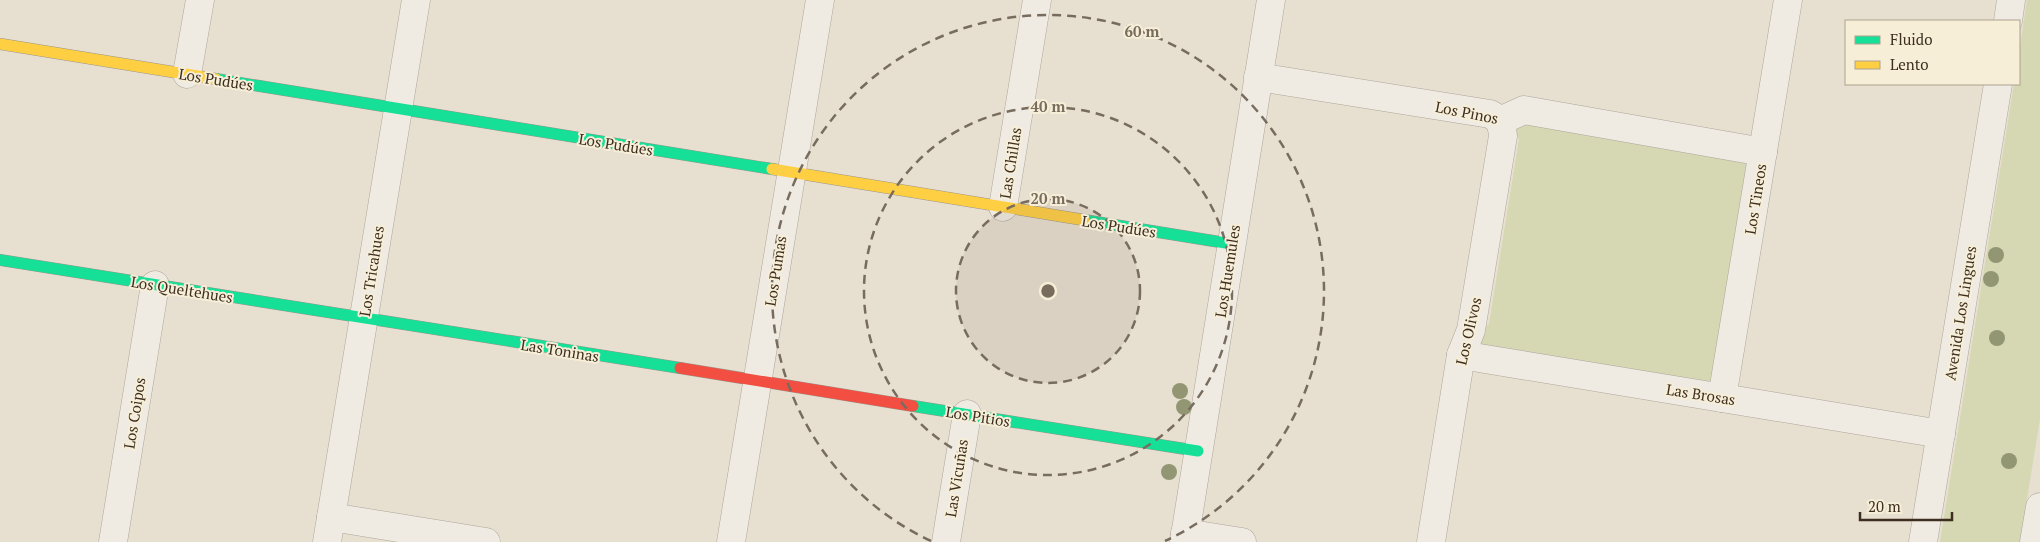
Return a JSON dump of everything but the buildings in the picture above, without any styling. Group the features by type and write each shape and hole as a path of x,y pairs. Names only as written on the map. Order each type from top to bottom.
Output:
{"street":[{"path":"187,74 200,0"},
{"name":"Los Tricahues","path":"329,530 416,0"},
{"name":"Los Pumas","path":"731,542 820,0"},
{"name":"Las Chillas","path":"1003,207 1037,0"},
{"name":"Los Huemules","path":"1184,537 1270,0"},
{"name":"Los Tineos","path":"1722,398 1788,0"},
{"path":"2008,20 2011,0"},
{"name":"Los Pudúes","path":"0,44 1232,244"},
{"name":"Los Pinos","path":"1258,78 1490,114 1500,121 1524,110 1763,152"},
{"name":"Avenida Los Lingues","path":"1923,542 1998,85"},
{"name":"Los Olivos","path":"1431,542 1461,355 1471,330 1503,136 1500,121"},
{"name":"Los Queltehues","path":"0,260 364,318"},
{"name":"Los Coipos","path":"113,542 155,285"},
{"name":"Las Toninas","path":"364,318 757,381"},
{"name":"Las Brosas","path":"1461,355 1941,434"},
{"name":"Los Pitios","path":"757,381 1198,451"},
{"name":"Las Vicuñas","path":"946,542 967,414"},
{"path":"2034,542 2040,507"},
{"path":"329,530 486,542"},
{"path":"1184,537 1242,542"}],"green space":[{"path":"2027,0 2040,0 2040,419 2020,542 1940,542 2014,85 2020,85 2020,46"},
{"path":"1515,122 1746,158 1753,170 1718,381 1709,388 1483,346 1479,340 1482,330 1489,324 1519,139 1514,128"}],"traffic: fast":[{"path":"216,79 772,169"},
{"path":"1084,220 1232,244"},
{"path":"0,260 680,368"},
{"path":"913,406 1198,451"}],"traffic: slow":[{"path":"0,44 216,79"},
{"path":"772,169 1084,220"}],"traffic: jam":[{"path":"680,368 913,406"}]}
